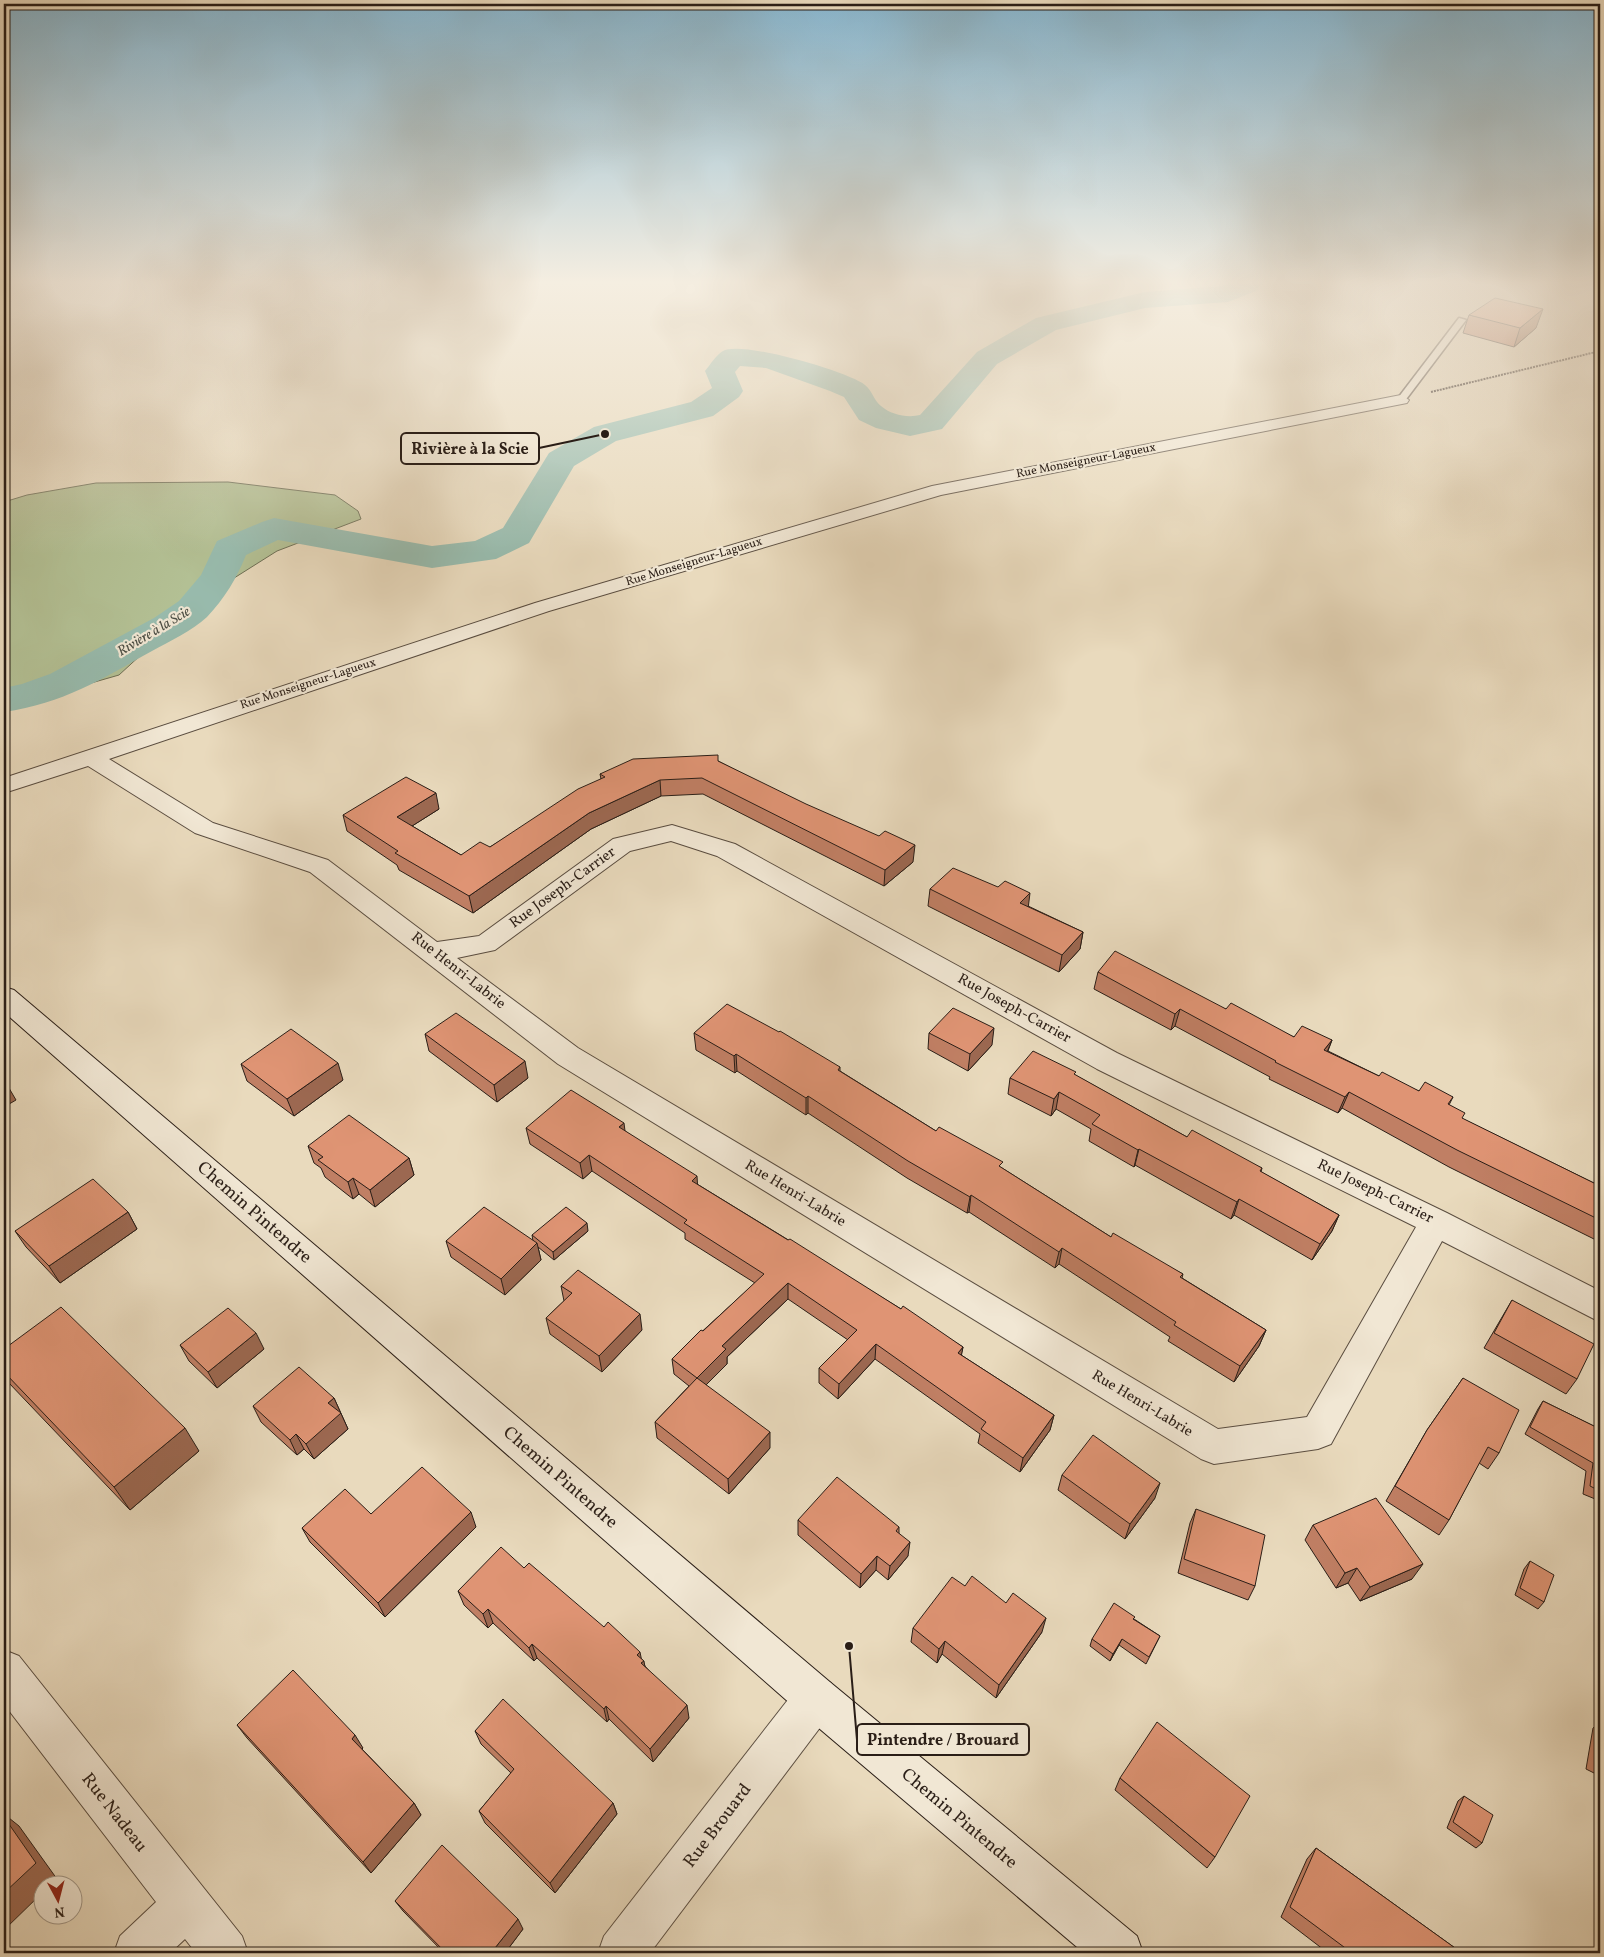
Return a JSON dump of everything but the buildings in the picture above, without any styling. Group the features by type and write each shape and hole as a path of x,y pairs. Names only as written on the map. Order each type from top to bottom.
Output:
{"street":[{"name":"Rue Monseigneur-Lagueux","path":"4,786 89,756 542,607 938,490 1400,400"},
{"name":"Rue Henri-Labrie","path":"89,756 204,828 319,866 435,952 568,1056 1214,1447 1318,1432 1436,1222"},
{"name":"Rue Joseph-Carrier","path":"435,952 486,944 622,845 672,833 726,850 1106,1061 1436,1222 1600,1307"},
{"name":"Chemin Pintendre","path":"4,997 816,1698 1120,1953"},
{"name":"Rue Nadeau","path":"4,1671 186,1906 225,1953"},
{"name":"Rue Brouard","path":"621,1953 816,1698"},
{"path":"136,1953 186,1906"}],"lane":[{"path":"1400,400 1422,371"}],"path":[{"path":"1400,400 1517,371"}],"green space":[{"path":"228,482 335,495 358,511 361,519 277,551 204,597 119,675 4,708 4,502 27,495 96,483"}],"waterway":[{"name":"Rivière à la Scie","path":"4,700 31,695 65,683 168,626 193,609 218,578 230,549 274,529 432,557 483,551 516,535 561,460 605,434 702,409 728,391 720,371"},
{"name":"Rivière à la Scie","path":"802,371 855,391 870,413 887,421 910,427 931,422 975,371"}],"place":[{"name":"Rivière à la Scie","path":"605,434"},
{"name":"Pintendre / Brouard","path":"849,1646"}]}
